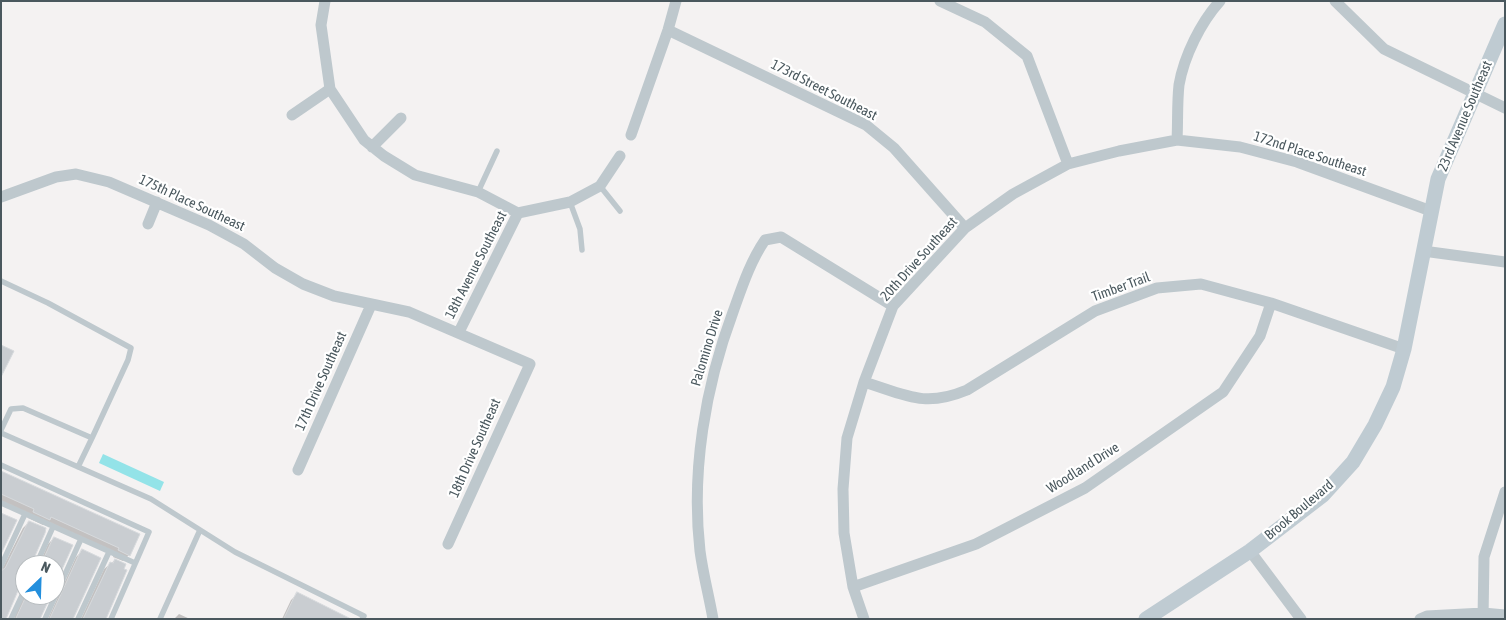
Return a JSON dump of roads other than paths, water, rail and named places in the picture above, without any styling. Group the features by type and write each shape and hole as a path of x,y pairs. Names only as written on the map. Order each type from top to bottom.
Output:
{"street":[{"path":"325,1 321,25 325,66 330,89 364,140 415,175 478,192 518,213"},
{"path":"631,135 668,30 676,1"},
{"path":"940,1 986,22 1026,56 1068,164"},
{"path":"1177,140 1180,84 1200,30 1207,16 1220,1"},
{"path":"1335,1 1384,49 1505,108"},
{"name":"23rd Avenue Southeast","path":"1431,211 1438,179 1505,24"},
{"name":"173rd Street Southeast","path":"668,30 866,124 894,148 965,228"},
{"path":"292,115 330,89"},
{"path":"372,147 401,118"},
{"name":"20th Drive Southeast","path":"864,619 853,587 844,533 843,488 847,438 864,382 894,306 965,228 1013,194 1068,164 1119,151 1177,140"},
{"name":"172nd Place Southeast","path":"1177,140 1240,147 1297,162 1431,211"},
{"name":"18th Avenue Southeast","path":"459,332 518,213 570,202 600,186 620,156"},
{"name":"175th Place Southeast","path":"1,197 56,177 76,174 109,182 157,202 244,244 275,268 303,284 334,296 409,312 530,364"},
{"path":"148,224 157,202"},
{"name":"Brook Boulevard","path":"1146,619 1250,551 1323,495 1353,462 1375,425 1393,387 1404,349 1431,211"},
{"name":"Palomino Drive","path":"713,619 700,551 698,482 705,412 719,349 753,257 765,240 782,237 894,306"},
{"path":"1424,251 1505,262"},
{"name":"Timber Trail","path":"864,382 921,400 947,398 967,390 1095,311 1157,288 1201,284 1271,303 1404,349"},
{"name":"Woodland Drive","path":"853,587 976,544 1085,488 1223,392 1260,336 1271,303"},
{"name":"17th Drive Southeast","path":"298,470 371,304"},
{"name":"18th Drive Southeast","path":"448,544 530,364"},
{"path":"1483,616 1484,556 1505,492"},
{"path":"1250,551 1301,619"},
{"path":"1420,619 1428,616 1505,615"}],"lane":[{"path":"478,192 497,150"},
{"path":"600,186 620,211"},
{"path":"570,202 580,229 582,250"},
{"path":"1,281 48,303 131,348 128,360 78,467"},
{"path":"92,438 23,408 12,409 1,432 151,499 235,552 364,616 362,619"},
{"path":"1,465 149,532 111,619"},
{"path":"1,502 135,564"},
{"path":"1,566 25,514"},
{"path":"41,555 54,526"},
{"path":"160,619 200,530"},
{"path":"45,619 81,539"},
{"path":"78,619 109,552"},
{"path":"11,619 18,605"}],"water":[{"path":"103,454 164,482 160,491 99,463"}]}
